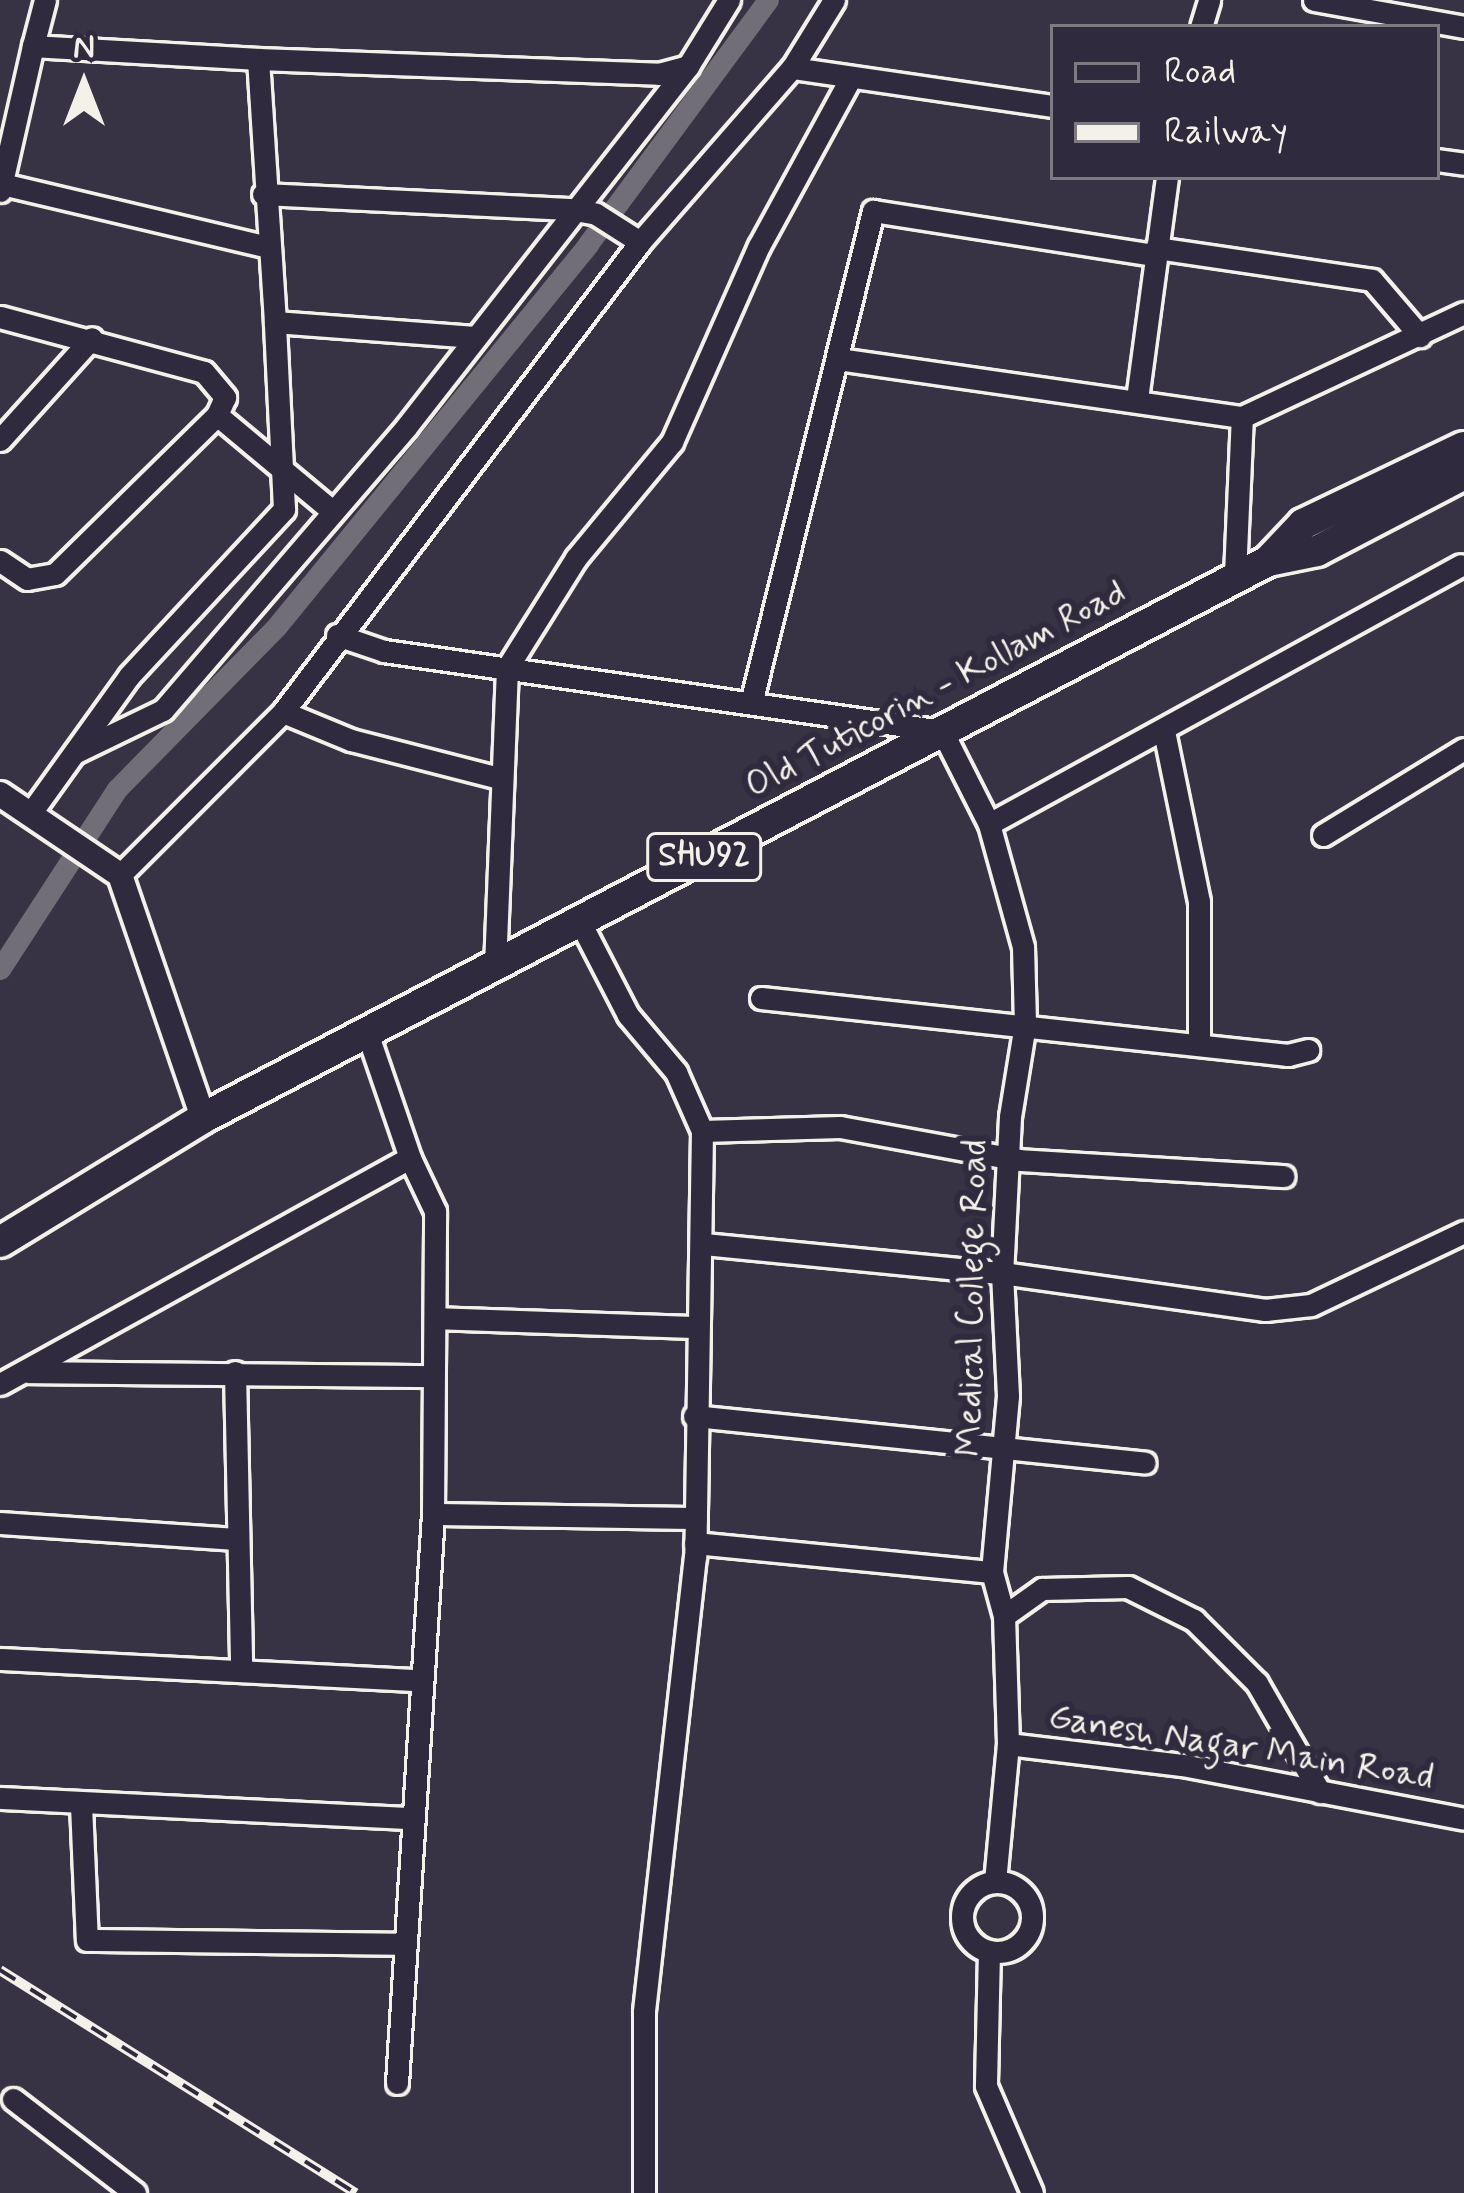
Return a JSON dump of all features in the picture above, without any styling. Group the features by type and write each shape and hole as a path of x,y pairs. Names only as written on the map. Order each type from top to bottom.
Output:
{"main road":[{"name":"Old Tuticorin - Kollam Road","path":"0,1242 203,1118 1268,561 1303,524 1464,447"},
{"path":"1268,561 1317,551 1464,474"}],"street":[{"path":"45,0 33,46 10,98 3,188 265,246"},
{"path":"74,753 163,710 474,337 569,209 688,66 729,0"},
{"path":"110,868 283,712 640,242 792,68 834,0"},
{"path":"1314,0 1464,27"},
{"path":"33,46 659,74 688,66"},
{"path":"34,817 129,676 284,509 288,480 265,246 258,59"},
{"path":"792,68 1050,106"},
{"path":"495,967 507,668 576,558 672,442 759,246 851,76"},
{"path":"1137,399 1167,180"},
{"path":"263,194 569,209 596,214 640,242"},
{"path":"752,699 873,211 1372,280 1420,336"},
{"path":"838,359 1242,417 1464,313"},
{"path":"0,317 92,338 204,372 225,398 217,415 55,574 27,579 0,561"},
{"path":"275,322 474,337"},
{"path":"0,440 92,338"},
{"path":"217,415 288,480 330,509"},
{"path":"1235,575 1242,417"},
{"path":"989,824 1461,565"},
{"path":"337,635 384,651 752,699 942,731"},
{"path":"283,712 351,740 499,778"},
{"name":"Medical College Road","path":"942,731 989,824 1023,947 1025,1024 1008,1158 1002,1273 1004,1452 992,1572 1004,1616 1008,1744 995,1881"},
{"path":"1164,731 1198,901 1198,1045"},
{"path":"1323,835 1464,749"},
{"path":"0,794 110,868 203,1118"},
{"path":"580,922 628,1015 676,1072 702,1131 704,1244 694,1416 695,1543 644,2012 644,2193"},
{"path":"761,998 1198,1045 1308,1050"},
{"path":"368,1035 410,1158 435,1211 435,1318 429,1376 433,1514 417,1680 397,2083"},
{"path":"702,1131 840,1126 1008,1158 1284,1176"},
{"path":"0,1384 410,1158"},
{"path":"704,1244 1002,1273 1265,1310 1311,1305 1464,1232"},
{"path":"435,1318 697,1327"},
{"path":"27,1372 429,1376"},
{"path":"235,1372 241,1669"},
{"path":"694,1416 1004,1452 1145,1463"},
{"path":"433,1514 696,1518"},
{"path":"0,1523 236,1539"},
{"path":"695,1543 992,1572"},
{"path":"1004,1616 1042,1589 1128,1587 1194,1620 1256,1683 1320,1792"},
{"path":"0,1659 417,1680"},
{"name":"Ganesh Nagar Main Road","path":"1008,1744 1182,1765 1464,1819"},
{"path":"0,1798 412,1818"},
{"path":"81,1805 87,1940 406,1944"},
{"path":"995,1881 1023,1893 1032,1921 1017,1946 989,1951 965,1932 962,1913 970,1894 995,1881"},
{"path":"989,1951 986,2086 1032,2193"},
{"path":"13,2099 135,2193"}],"waterway":[{"path":"0,969 117,789 277,626 588,244 768,0"}],"railway":[{"path":"0,1970 356,2193"}]}
